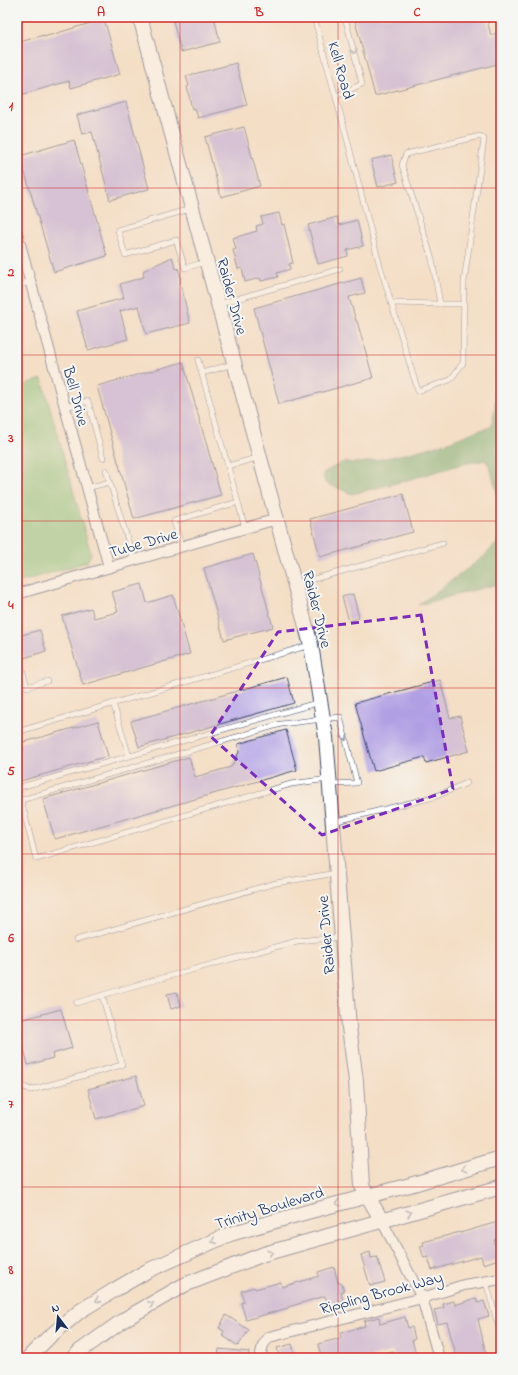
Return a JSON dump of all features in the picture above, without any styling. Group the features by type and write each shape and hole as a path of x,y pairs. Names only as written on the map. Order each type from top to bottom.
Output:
{"main road":[{"name":"Raider Drive","path":"140,17 311,645 323,718 349,1027 356,1081 362,1186 382,1221"},
{"name":"Trinity Boulevard","path":"28,1358 48,1338 80,1311 147,1272 230,1234 410,1185 501,1158"},
{"path":"73,1358 80,1351 125,1319 184,1285 264,1254 501,1187"}],"street":[{"name":"Bell Drive","path":"17,233 108,567"},
{"name":"Tube Drive","path":"17,594 277,519"},
{"path":"382,1221 422,1298 439,1358"},
{"name":"Rippling Brook Way","path":"260,1358 263,1345 269,1337 422,1298 464,1285 501,1280"}],"lane":[{"name":"Kell Road","path":"314,17 369,225 418,391 450,380 462,363 464,304"},
{"path":"336,96 362,84 345,17"},
{"path":"391,303 440,304 464,304 464,282 484,139 480,136 406,154 402,165 432,259 440,304"},
{"path":"191,208 118,230 125,255 176,240 185,268 206,262"},
{"path":"218,304 340,269"},
{"path":"17,286 30,282"},
{"path":"198,360 245,528"},
{"path":"202,373 235,364"},
{"path":"65,407 88,401 103,458"},
{"path":"228,466 260,456"},
{"path":"106,470 134,560"},
{"path":"87,488 110,482"},
{"path":"181,546 174,521 238,502"},
{"path":"295,584 443,543"},
{"path":"17,732 311,645"},
{"path":"17,650 27,687 47,681"},
{"path":"17,788 320,702"},
{"path":"112,703 129,756"},
{"path":"340,717 357,783 329,782 291,784 36,859 21,800 282,724 323,718 340,717"},
{"path":"332,822 434,797 467,782"},
{"path":"76,940 276,883 337,873"},
{"path":"76,1003 297,942 342,936"},
{"path":"17,1068 22,1086 31,1090 122,1065 102,995"},
{"path":"486,1282 501,1335"}],"highlighted area":[{"path":"421,615 453,789 322,835 210,736 278,632"}],"green space":[{"path":"501,348 501,508 490,467 485,460 463,464 352,494 325,483 323,473 343,462 360,463 409,453 446,443 473,432 491,427"},
{"path":"42,379 91,554 87,562 17,583 17,387"},
{"path":"501,538 501,583 418,605 482,558"}],"building":[{"path":"172,17 214,17 220,42 181,52"},
{"path":"354,17 486,17 491,35 501,32 501,63 375,96"},
{"path":"104,19 120,74 71,88 69,81 17,96 17,43 44,35 44,37"},
{"path":"236,63 247,105 198,118 195,108 192,109 186,76"},
{"path":"126,102 149,189 110,200 92,132 82,134 77,115"},
{"path":"244,127 260,186 221,197 205,137"},
{"path":"74,140 107,256 54,272 20,156"},
{"path":"391,155 398,182 378,187 371,160"},
{"path":"279,213 282,225 284,224 293,263 289,264 290,269 277,273 278,277 261,281 260,278 245,282 242,268 238,269 233,250 236,249 233,238 257,231 256,226 263,224 261,217"},
{"path":"337,217 339,225 357,220 363,246 347,250 348,256 318,264 308,225"},
{"path":"172,257 181,278 180,282 190,323 146,334 139,306 120,311 128,339 88,350 77,311 124,298 120,284 144,277 143,271"},
{"path":"361,278 365,293 349,297 373,378 279,404 254,308"},
{"path":"183,362 221,495 134,519 97,386"},
{"path":"403,494 413,532 320,557 310,519"},
{"path":"253,554 273,627 224,640 204,568"},
{"path":"142,584 147,603 173,595 190,654 83,685 62,616 91,608 94,618 118,612 112,592"},
{"path":"353,594 359,618 349,621 342,597"},
{"path":"40,630 46,651 24,658 18,636"},
{"path":"287,677 294,703 139,747 131,721"},
{"path":"440,680 450,718 460,716 469,751 426,763 424,757 374,771 355,703"},
{"path":"98,721 108,756 17,782 17,744"},
{"path":"286,730 297,770 55,839 43,799 189,757 195,777 231,767 239,752 238,744"},
{"path":"177,992 181,1006 171,1009 167,994"},
{"path":"61,1009 72,1048 52,1054 53,1058 28,1065 17,1021"},
{"path":"136,1076 144,1106 96,1119 88,1089"},
{"path":"501,1221 501,1238 494,1240 499,1259 483,1264 481,1256 432,1270 428,1257 424,1258 420,1246 424,1245 423,1242"},
{"path":"370,1252 371,1258 377,1257 385,1282 370,1286 361,1255"},
{"path":"334,1267 338,1283 342,1283 344,1291 341,1292 343,1300 328,1304 325,1296 246,1320 241,1303 244,1302 241,1291 281,1282 282,1287 319,1276 318,1272"},
{"path":"476,1298 478,1303 484,1301 489,1316 478,1319 487,1358 457,1358 447,1322 438,1324 434,1310 444,1308 443,1304 454,1301 455,1305"},
{"path":"226,1315 249,1330 238,1346 222,1335 224,1331 219,1328"},
{"path":"379,1317 380,1324 405,1317 408,1328 412,1327 415,1339 412,1340 416,1354 411,1356 411,1358 395,1358 393,1351 368,1358 322,1358 318,1344 341,1338 340,1333 365,1326 364,1321"},
{"path":"292,1344 296,1358 280,1358 277,1348"},
{"path":"219,1349 249,1352 248,1358 218,1358"}]}
